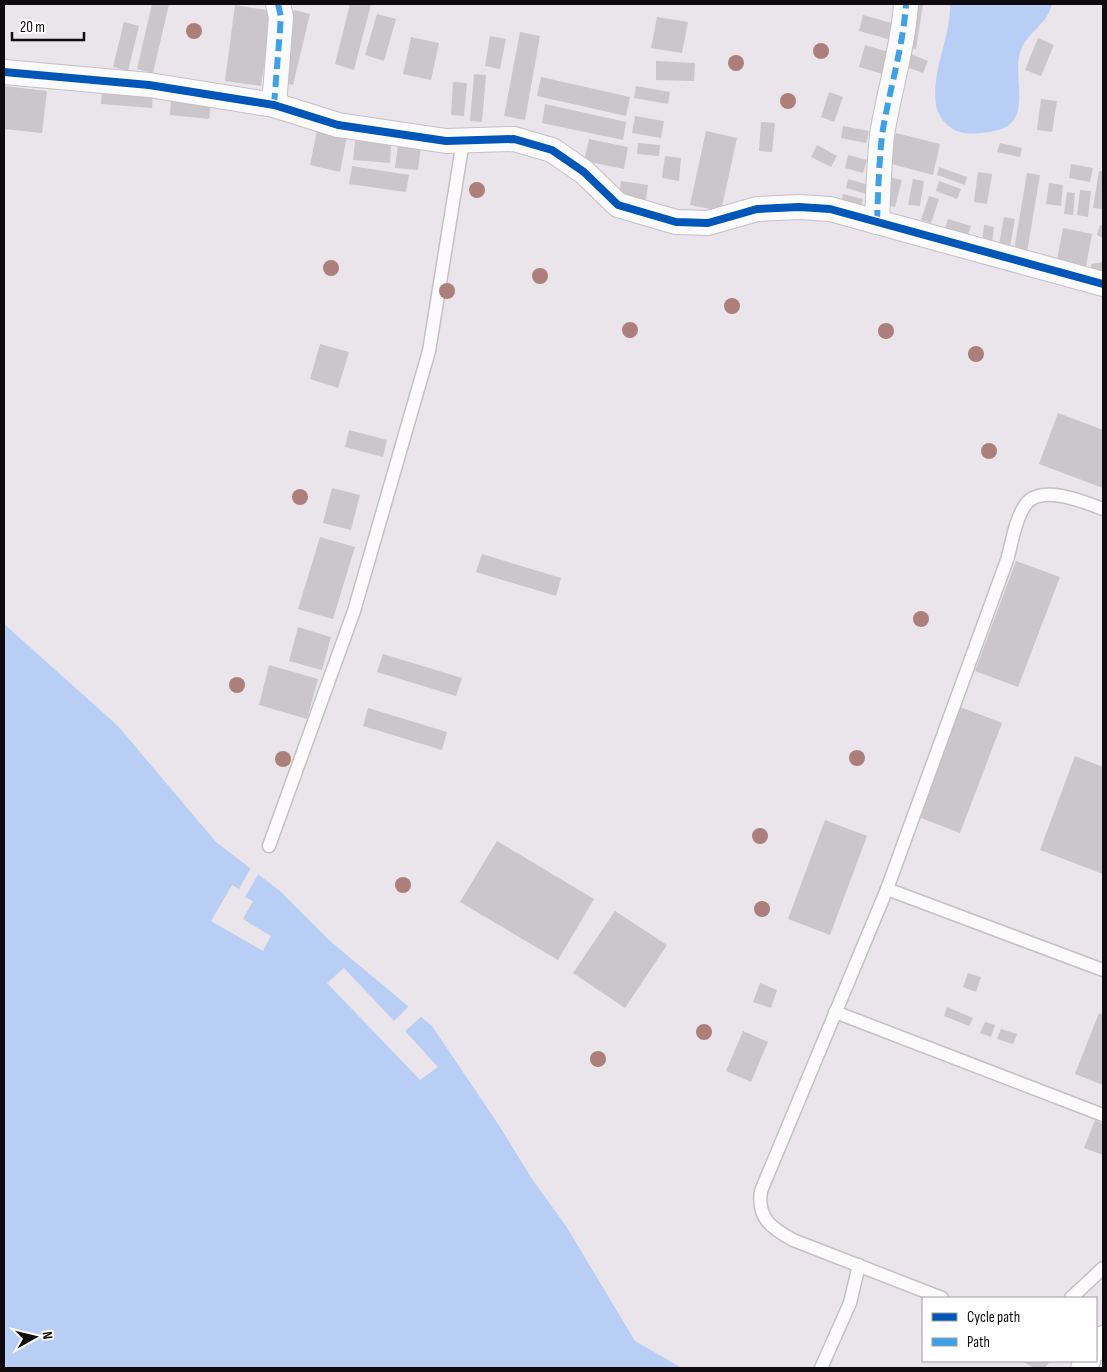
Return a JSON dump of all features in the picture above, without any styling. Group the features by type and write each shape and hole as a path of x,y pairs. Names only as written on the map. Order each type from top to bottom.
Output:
{"street":[{"path":"274,105 281,17 278,4"},
{"path":"877,222 882,136 892,80 904,34 906,4"},
{"path":"4,72 149,85 274,105 338,125 446,141 514,139 552,150 584,172 618,205 676,222 708,222 756,209 799,207 830,210 1103,284"}],"lane":[{"path":"269,846 354,611 429,352 463,140"},
{"path":"939,1297 776,1231 765,1220 759,1204 764,1185 887,889 1027,503 1038,496 1052,494 1103,509"},
{"path":"887,889 1103,970"},
{"path":"835,1012 1103,1115"},
{"path":"821,1368 850,1303 859,1265"},
{"path":"1072,1297 1103,1268"}],"water":[{"path":"950,4 1052,4 1043,22 1022,47 1018,70 1018,108 1015,119 1007,126 994,131 973,134 964,133 951,128 939,114 936,105 936,79 948,29"},
{"path":"4,624 118,726 216,842 280,891 331,942 432,1026 500,1127 532,1179 566,1226 635,1341 682,1368 4,1368"}],"pier":[{"path":"252,866 259,873 245,897 253,901 243,919 271,936 263,951 211,921 232,885 239,889"},
{"path":"344,968 394,1021 410,1005 423,1015 405,1031 438,1067 420,1080 327,983"}],"building":[{"path":"152,4 169,4 153,73 137,69"},
{"path":"350,4 371,4 354,70 335,64"},
{"path":"911,4 923,4 916,49 905,48"},
{"path":"235,5 272,11 261,86 225,81"},
{"path":"294,10 310,14 293,85 278,81"},
{"path":"377,14 396,19 384,61 365,55"},
{"path":"863,15 899,25 895,41 859,31"},
{"path":"657,17 688,22 682,53 651,48"},
{"path":"124,22 139,26 128,71 113,67"},
{"path":"520,32 540,36 525,120 504,116"},
{"path":"490,36 506,39 500,69 485,66"},
{"path":"411,37 439,43 431,80 403,74"},
{"path":"1038,38 1054,45 1041,76 1025,70"},
{"path":"865,45 892,53 886,75 859,67"},
{"path":"906,52 928,61 923,73 901,65"},
{"path":"656,61 695,63 694,81 656,80"},
{"path":"474,74 486,75 482,122 470,121"},
{"path":"541,77 630,97 626,116 537,96"},
{"path":"453,82 467,83 464,116 451,115"},
{"path":"4,86 47,91 42,133 4,129"},
{"path":"636,86 670,92 668,104 634,98"},
{"path":"102,89 153,93 152,108 101,104"},
{"path":"829,92 843,97 834,122 821,117"},
{"path":"171,98 211,102 209,119 170,115"},
{"path":"1041,99 1057,101 1052,132 1037,130"},
{"path":"545,104 626,122 623,140 542,123"},
{"path":"635,116 664,121 661,138 632,133"},
{"path":"761,122 775,123 772,152 759,151"},
{"path":"843,126 869,131 866,143 841,138"},
{"path":"317,130 347,136 340,172 310,165"},
{"path":"706,131 737,138 721,211 690,205"},
{"path":"896,133 940,144 933,175 888,163"},
{"path":"589,139 628,147 624,169 584,161"},
{"path":"355,141 391,144 390,163 353,160"},
{"path":"638,143 660,145 659,156 637,154"},
{"path":"1000,143 1022,148 1020,157 997,152"},
{"path":"398,144 421,146 418,170 395,168"},
{"path":"817,145 837,156 831,167 811,157"},
{"path":"848,155 867,160 863,173 845,168"},
{"path":"665,156 681,158 679,181 662,178"},
{"path":"1071,164 1093,168 1090,182 1069,178"},
{"path":"352,166 409,175 406,192 349,184"},
{"path":"939,167 967,177 965,185 937,175"},
{"path":"1099,171 1103,171 1103,209 1093,208"},
{"path":"978,172 992,174 987,204 974,202"},
{"path":"1027,173 1040,175 1027,252 1014,250"},
{"path":"889,177 902,180 895,207 883,204"},
{"path":"848,179 869,185 866,194 846,188"},
{"path":"913,179 924,181 920,206 908,205"},
{"path":"621,181 648,185 646,200 619,197"},
{"path":"939,181 961,189 957,199 936,191"},
{"path":"1049,183 1063,185 1061,206 1046,204"},
{"path":"1080,190 1091,191 1088,217 1077,215"},
{"path":"1067,192 1075,193 1073,215 1064,214"},
{"path":"843,194 863,199 861,207 841,202"},
{"path":"929,196 939,199 931,223 921,220"},
{"path":"1004,217 1015,219 1009,252 998,250"},
{"path":"948,219 971,226 967,237 945,229"},
{"path":"984,225 994,227 992,245 982,244"},
{"path":"1100,225 1103,226 1103,238 1097,235"},
{"path":"1063,228 1092,234 1086,266 1057,260"},
{"path":"1103,262 1103,273 1092,274 1091,264"},
{"path":"320,344 349,352 338,388 310,379"},
{"path":"1058,413 1103,430 1103,488 1039,464"},
{"path":"349,430 387,440 383,457 345,447"},
{"path":"332,488 360,495 351,530 323,523"},
{"path":"320,537 355,547 333,619 298,609"},
{"path":"482,554 561,578 556,596 476,572"},
{"path":"1016,561 1060,577 1018,687 975,671"},
{"path":"298,627 331,637 322,670 289,661"},
{"path":"383,654 462,678 456,696 377,672"},
{"path":"269,665 318,679 307,719 259,705"},
{"path":"958,706 1002,723 960,833 916,816"},
{"path":"368,708 447,732 442,750 363,726"},
{"path":"1075,756 1103,767 1103,874 1040,850"},
{"path":"825,820 867,836 830,935 788,919"},
{"path":"497,841 594,899 558,960 460,902"},
{"path":"615,911 667,945 625,1008 573,973"},
{"path":"968,973 981,977 976,992 963,987"},
{"path":"760,983 777,990 771,1008 753,1002"},
{"path":"947,1007 973,1018 969,1026 944,1016"},
{"path":"1099,1013 1103,1015 1103,1085 1075,1074"},
{"path":"985,1022 995,1025 991,1037 980,1033"},
{"path":"1001,1029 1017,1034 1013,1044 997,1039"},
{"path":"743,1031 768,1042 751,1082 726,1071"},
{"path":"1095,1120 1103,1124 1103,1155 1084,1148"},
{"path":"1024,1362 1049,1362 1045,1368 1034,1368"}],"marked path":[{"path":"274,105 281,17 278,4"},
{"path":"877,222 882,135 902,37 906,4"}],"cycle path":[{"path":"4,72 149,85 274,105 338,125 446,141 514,139 552,150 584,172 618,205 676,222 708,223 757,209 799,207 830,209 1103,284"}]}
